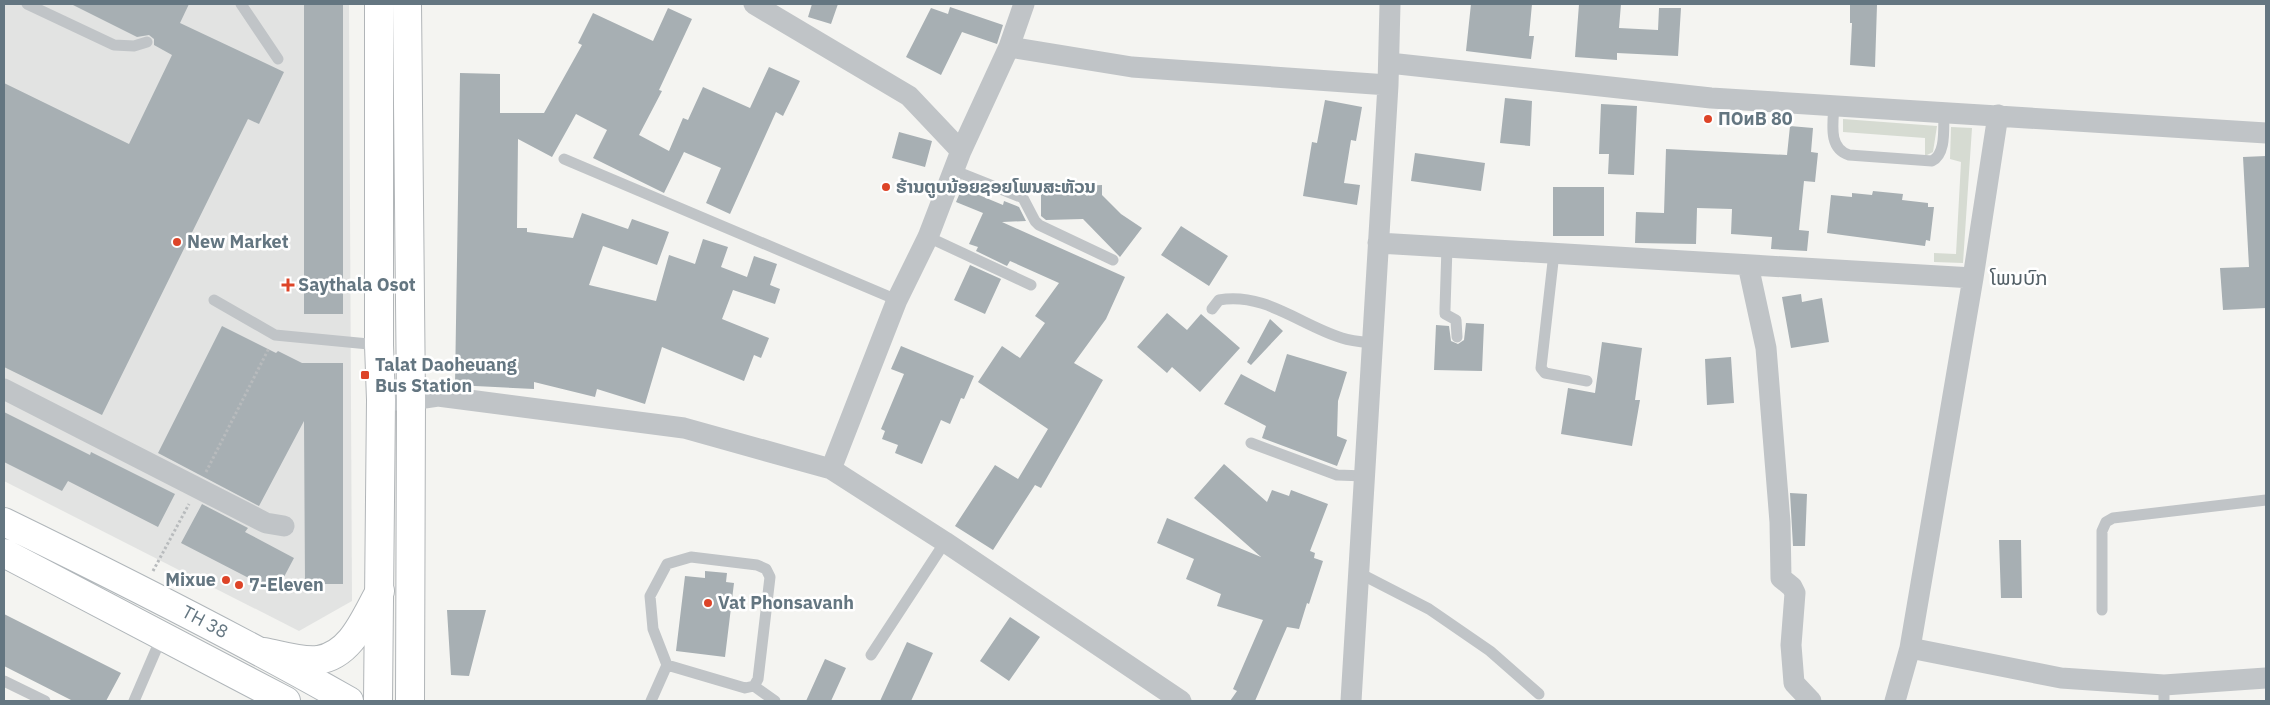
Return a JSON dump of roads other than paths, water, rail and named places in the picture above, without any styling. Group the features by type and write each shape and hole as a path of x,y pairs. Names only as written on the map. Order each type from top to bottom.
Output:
{"main road":[{"path":"378,701 381,400 379,345 379,4"},
{"path":"407,4 411,400 410,701"},
{"name":"TH 38","path":"4,522 143,589 264,652 349,701"},
{"name":"TH 38","path":"4,553 286,701"},
{"path":"264,652 316,660 335,655 351,642 380,591"}],"street":[{"path":"754,4 909,96 960,151"},
{"path":"831,469 897,300 928,237 960,151 1009,47 1024,4"},
{"path":"1351,701 1390,63 1390,4"},
{"path":"1009,47 1132,67 1388,85"},
{"path":"1390,63 1711,98 1998,114 2266,132"},
{"path":"1895,701 1910,648 1973,278 1998,114"},
{"path":"1378,243 1973,278"},
{"path":"1748,265 1766,348 1780,522 1781,578 1792,586 1795,593 1791,645 1794,683 1811,701"},
{"path":"4,389 266,523 284,526"},
{"path":"381,400 411,400 438,396 684,428 831,469 945,542 1180,701"},
{"path":"1910,648 2061,678 2164,693 2266,678"}],"lane":[{"path":"27,4 114,46 134,46 147,42"},
{"path":"241,4 278,59"},
{"path":"1834,105 1834,139 1835,145 1841,152 1849,155 1932,160 1942,152 1944,111"},
{"path":"564,159 897,300"},
{"path":"953,170 1023,198 1034,221 1039,225 1113,260"},
{"path":"928,237 1031,285"},
{"path":"1446,247 1445,314 1456,320 1457,337"},
{"path":"1554,253 1541,368 1545,373 1587,381"},
{"path":"1212,310 1219,300 1236,297 1259,301 1342,338 1372,343"},
{"path":"214,300 275,335 379,345"},
{"path":"1250,443 1337,475 1365,476"},
{"path":"2102,610 2102,532 2106,522 2113,518 2266,500"},
{"path":"871,655 945,542"},
{"path":"650,701 667,665 653,629 650,596 667,564 691,557 757,565 766,569 770,577 758,679 754,686 745,688 667,665"},
{"path":"1359,574 1429,609 1490,651 1539,694"},
{"path":"134,701 162,636"},
{"path":"4,681 45,701"},
{"path":"754,686 775,701"}],"place":[{"name":"ПОиВ 80","path":"1708,119"},
{"name":"ຮ້ານຕູບນ້ອຍຊອຍໂພນສະຫັວນ","path":"886,187"},
{"name":"New Market","path":"177,242"},
{"name":"Saythala Osot","path":"288,285"},
{"name":"Talat Daoheuang Bus Station","path":"365,375"},
{"name":"Mixue","path":"226,580"},
{"name":"7-Eleven","path":"239,585"},
{"name":"Vat Phonsavanh","path":"708,603"}],"district":[{"name":"ໂພນບົກ","path":"2019,278"}]}
